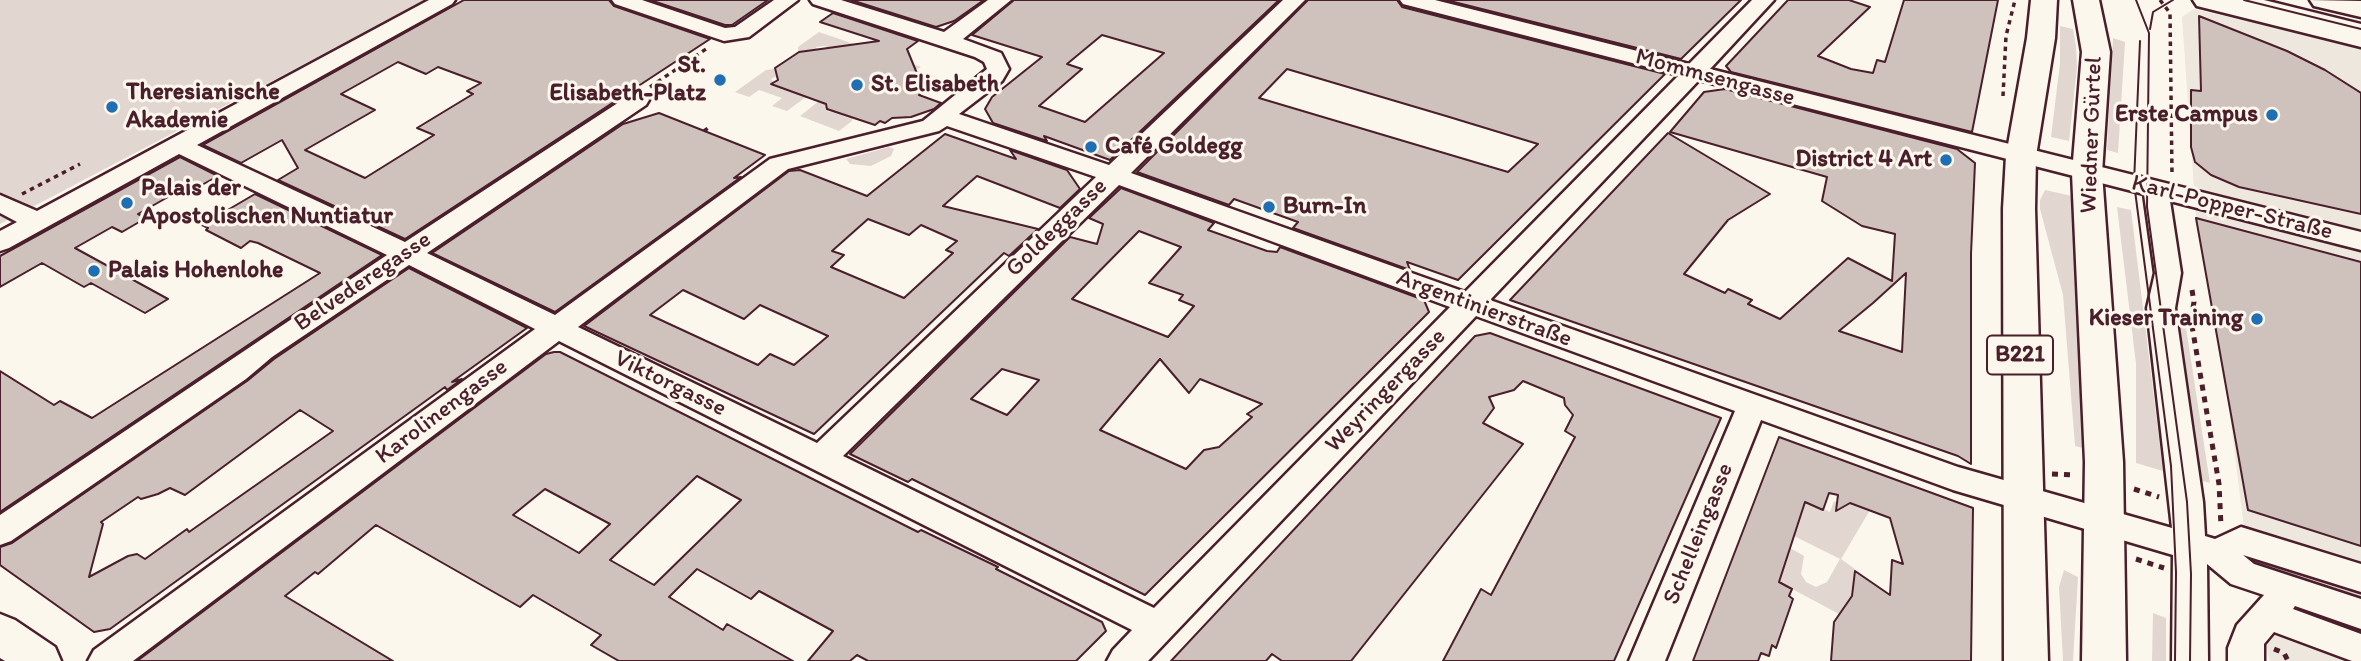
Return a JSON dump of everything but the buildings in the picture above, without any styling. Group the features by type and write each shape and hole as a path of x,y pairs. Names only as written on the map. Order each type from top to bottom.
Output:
{"main road":[{"name":"B221","path":"2026,661 2019,209 2021,156 2041,38 2043,0"},
{"name":"Wiedner Gürtel","path":"2086,0 2096,52 2087,173 2104,480 2104,661"},
{"path":"2206,0 2361,39"},
{"path":"2323,0 2361,9"},
{"path":"0,633 39,661"}],"street":[{"path":"0,242 445,0"},
{"path":"622,0 721,34 741,32 788,0"},
{"path":"820,0 988,54 996,60 998,69 994,76 953,107 945,117"},
{"path":"946,41 1001,0"},
{"name":"Goldeggasse","path":"821,458 1295,0"},
{"name":"Mommsengasse","path":"1410,0 2021,156"},
{"name":"Weyringergasse","path":"1125,661 1763,0"},
{"path":"2238,0 2361,30"},
{"name":"Belvederegasse","path":"0,532 405,253 638,100"},
{"name":"Argentinierstraße","path":"945,117 1751,407 2022,487"},
{"name":"Karolinengasse","path":"106,661 779,164 926,127 945,117"},
{"name":"Viktorgasse","path":"179,145 405,253 1158,627"},
{"name":"Karl-Popper-Straße","path":"2021,156 2361,241"},
{"path":"2156,189 2168,273 2161,308 2182,461 2204,549 2190,661"},
{"path":"1,203 37,222"},
{"name":"Schelleingasse","path":"1647,661 1751,407"},
{"path":"2022,487 2103,523 2204,549 2243,574 2361,614"},
{"path":"2204,549 2241,540 2361,578"},
{"path":"2246,661 2245,648 2249,636 2281,602 2296,592"},
{"path":"2268,615 2361,649"}],"path":[{"path":"2160,0 2171,13"},
{"path":"638,100 640,93 721,34"},
{"path":"1,203 80,164"},
{"path":"2022,487 2084,475 2162,498"}],"shaded area":[{"name":"Theresianische Akademie","path":"0,0 426,0 0,224"},
{"path":"2194,9 2361,47 2361,661 2270,661 2268,655 2243,520 2230,415 2196,218 2182,17"},
{"path":"2060,26 2073,29 2076,46 2077,67 2069,141 2051,137 2060,63"},
{"path":"819,32 921,67 911,72 825,46 816,47 817,49 807,56 799,56 798,47"},
{"path":"2113,38 2125,42 2118,153 2107,150"},
{"path":"783,68 787,71 771,79 774,82 772,84 777,83 806,97 787,111 772,106 782,98 759,90 749,97 735,92 766,70"},
{"path":"824,100 832,109 827,112 832,111 852,118 852,121 839,131 800,116"},
{"path":"889,147 894,149 891,156 871,166 850,164 846,159"},
{"path":"2045,190 2072,196 2090,450 2075,446 2063,295 2040,209 2040,200"},
{"path":"2117,207 2131,210 2163,471 2136,463 2136,364"},
{"path":"2175,313 2184,315 2210,483 2195,479"},
{"path":"1798,496 1830,512 1834,501 1845,506 1848,501 1870,510 1841,559 1855,569 1852,596 1839,614 1779,582 1790,548 1804,556 1801,574 1806,582 1816,587 1827,582 1840,559 1794,536 1797,527 1788,523"},
{"path":"2253,558 2361,594 2361,604 2253,568"},
{"path":"2064,570 2078,577 2073,661 2063,661 2059,587"},
{"path":"2153,613 2166,618 2166,661 2152,661"}],"tram line":[{"path":"2136,0 2149,33 2147,207 2187,502 2191,574 2190,661"},
{"path":"2150,29 2153,12 2173,0"},
{"path":"2244,0 2361,29"},
{"path":"2140,41 2134,183 2171,466 2176,572 2175,661"}],"place":[{"name":"St. Elisabeth-Platz","path":"720,80"},
{"name":"St. Elisabeth","path":"857,85"},
{"name":"Theresianische Akademie","path":"112,107"},
{"name":"Erste Campus","path":"2272,115"},
{"name":"Café Goldegg","path":"1091,147"},
{"name":"District 4 Art","path":"1946,160"},
{"name":"Palais der Apostolischen Nuntiatur","path":"127,203"},
{"name":"Burn-In","path":"1269,207"},
{"name":"Palais Hohenlohe","path":"94,271"},
{"name":"Kieser Training","path":"2257,319"}]}
